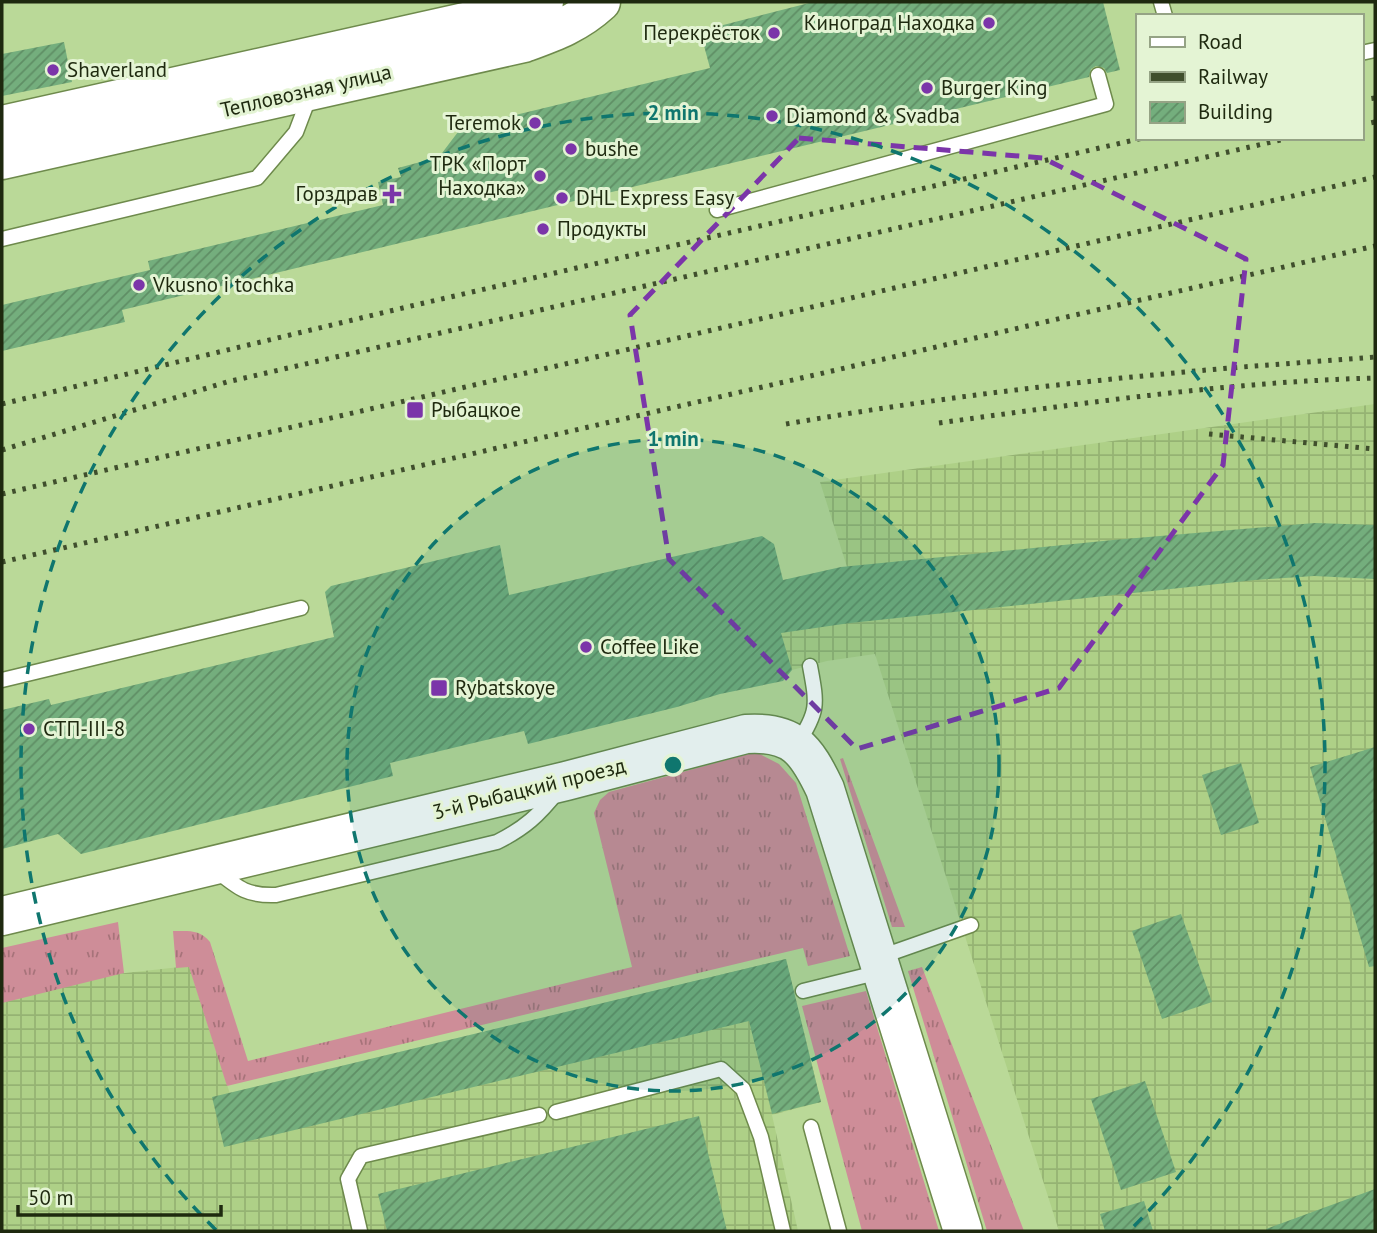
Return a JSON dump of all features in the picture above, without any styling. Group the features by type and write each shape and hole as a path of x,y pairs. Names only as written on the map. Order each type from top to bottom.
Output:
{"street":[{"name":"Тепловозная улица","path":"2,125 380,42 544,2"},
{"name":"Тепловозная улица","path":"2,160 524,43 584,17 601,2"},
{"name":"3-й Рыбацкий проезд","path":"2,916 566,781 746,734 782,736 797,744"},
{"path":"797,744 812,760 825,789 963,1231"}],"lane":[{"path":"717,210 1106,104 1098,75"},
{"path":"2,239 257,178 296,132 312,89"},
{"path":"2,680 301,608"},
{"path":"797,744 810,725 816,707 810,666"},
{"path":"803,991 881,965 971,925"},
{"path":"556,1112 721,1069 743,1089 761,1137 783,1231"},
{"path":"360,1231 348,1179 361,1156 539,1115"},
{"path":"811,1127 839,1231"}],"highlighted area":[{"path":"799,138 1043,158 1246,259 1223,465 1059,688 857,749 669,559 630,315"}],"shaded area":[{"path":"1375,404 1375,1231 1059,1231 875,654 827,661 792,670 768,647 791,579 847,567 820,482"},
{"path":"786,959 821,1102 772,1115 798,1231 2,1231 2,1001 107,975 189,966 230,1094"}],"green space":[{"path":"756,752 779,764 796,783 850,956 808,966 803,948 227,1086 189,967 176,968 173,931 198,933 210,942 248,1061 632,967 594,813 600,800 609,792"},
{"path":"843,758 905,927 892,927 840,759"},
{"path":"118,922 124,973 2,1003 2,948"},
{"path":"922,967 1024,1231 987,1231 908,971"},
{"path":"866,991 939,1231 862,1231 802,1006"}],"building":[{"name":"ТРК «Порт Находка»","path":"813,2 1103,2 1120,70 1107,73 1104,68 1096,66 1091,69 1089,77 122,310 125,322 2,351 2,305 150,270 148,261 383,205 378,182 401,177 398,168 439,157 461,128 710,68 700,31"},
{"path":"64,42 72,82 2,96 2,54"},
{"path":"1315,523 1375,525 1375,579 1314,576 1255,580 850,623 781,633 792,670 783,681 720,694 528,744 524,731 390,763 393,776 81,854 58,834 2,849 2,710 49,699 51,705 334,637 325,592 331,586 500,545 509,595 762,536 774,544 783,580 841,567"},
{"path":"1375,747 1375,966 1369,967 1310,767"},
{"path":"1241,763 1259,823 1221,835 1202,775"},
{"path":"1181,914 1212,1002 1162,1019 1132,931"},
{"path":"786,959 821,1102 772,1114 749,1021 224,1147 212,1097"},
{"path":"1145,1081 1176,1172 1121,1190 1091,1099"},
{"path":"699,1116 727,1231 387,1231 378,1194"},
{"path":"1375,1189 1375,1231 1266,1229"},
{"path":"1144,1201 1153,1231 1105,1231 1100,1214"}],"railway":[{"path":"1363,100 1375,98"},
{"path":"1363,125 1375,122"},
{"path":"2,404 411,306 1136,140"},
{"path":"2,450 227,382 1280,140"},
{"path":"2,494 1375,177"},
{"path":"2,562 1375,246"},
{"path":"786,424 1085,382 1375,357"},
{"path":"939,423 1211,389 1375,378"},
{"path":"1209,434 1375,449"}],"place":[{"name":"Киноград Находка","path":"989,23"},
{"name":"Перекрёсток","path":"774,33"},
{"name":"Shaverland","path":"53,70"},
{"name":"Burger King","path":"927,88"},
{"name":"Diamond & Svadba","path":"772,116"},
{"name":"Teremok","path":"535,123"},
{"name":"bushe","path":"571,149"},
{"name":"ТРК «Порт Находка»","path":"540,176"},
{"name":"Горздрав","path":"392,194"},
{"name":"DHL Express Easy","path":"562,198"},
{"name":"Продукты","path":"543,229"},
{"name":"Vkusno i tochka","path":"139,285"},
{"name":"Рыбацкое","path":"415,410"},
{"name":"Coffee Like","path":"586,647"},
{"name":"Rybatskoye","path":"439,688"},
{"name":"СТП-III-8","path":"29,729"}]}
